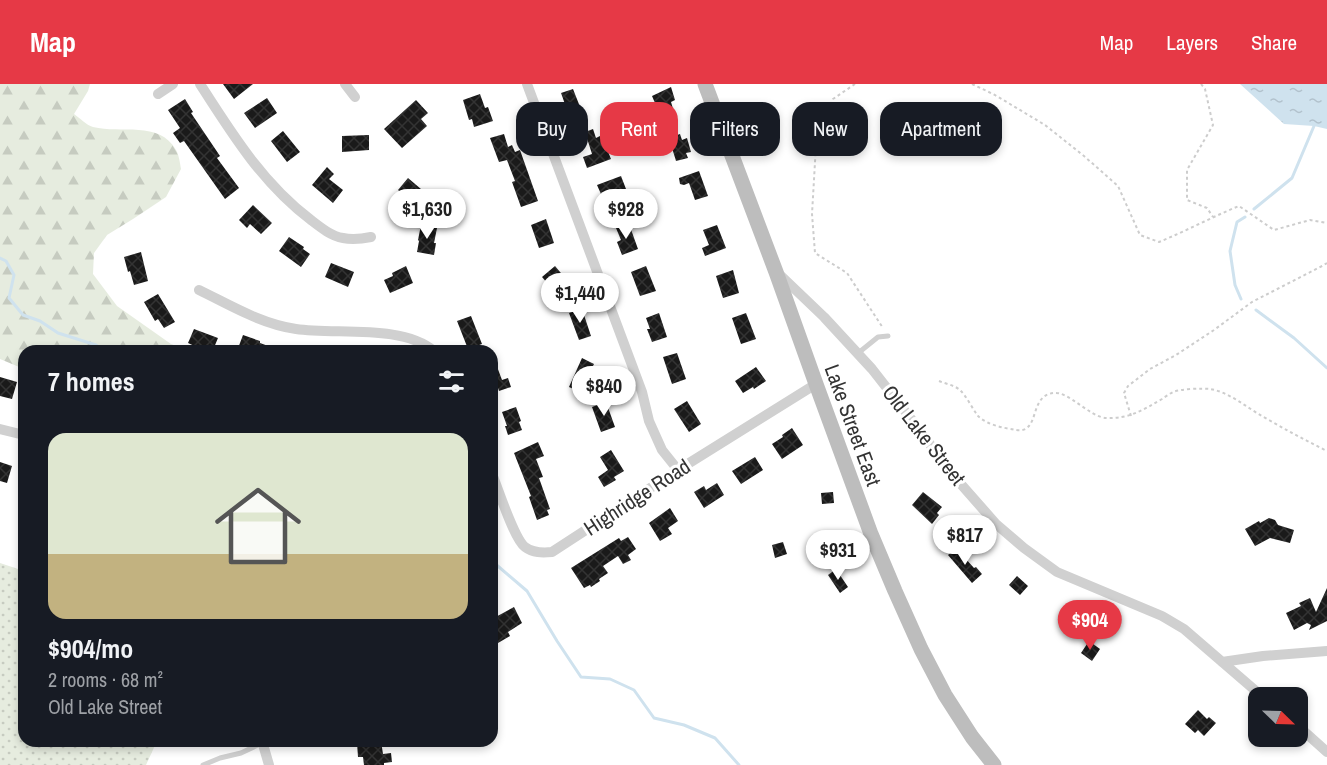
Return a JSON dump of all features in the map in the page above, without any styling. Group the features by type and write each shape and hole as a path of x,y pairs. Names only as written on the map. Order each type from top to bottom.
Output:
{"main road":[{"name":"Lake Street East","path":"705,84 871,534 921,649 945,695 972,737 994,765"}],"street":[{"path":"158,94 172,84"},
{"path":"200,84 260,172 285,200 335,236 353,239 371,237"},
{"path":"345,84 355,97"},
{"path":"527,84 642,392 650,421 662,450 678,470"},
{"name":"Old Lake Street","path":"776,272 824,317 857,354 893,396 952,474 996,524 1057,572 1177,624 1251,687"},
{"path":"198,290 271,324 297,330 407,337 425,345"},
{"name":"Highridge Road","path":"498,489 517,538 525,547 539,554 552,552 816,384"},
{"path":"0,429 18,434"},
{"path":"1222,662 1327,651"},
{"path":"1308,735 1327,752"},
{"path":"264,747 269,765"}],"lane":[{"path":"857,354 878,337 888,336"},
{"path":"203,765 252,747"}],"path":[{"path":"855,84 833,99 816,145 812,214 815,253 847,273 888,336"},
{"path":"972,84 1045,125 1118,186 1140,235 1159,242 1239,206 1274,230 1310,220 1327,223"},
{"path":"1201,84 1205,89 1213,125 1187,170 1186,200 1207,208 1213,217"},
{"path":"1131,416 1124,393 1128,386 1150,369 1214,330 1252,302 1327,262"},
{"path":"939,381 959,389 987,423 1019,431 1028,427 1033,420 1038,402 1043,396 1052,393 1066,396 1103,418 1122,418 1131,416 1174,391 1210,389 1229,396 1327,451"}],"green space":[{"path":"0,84 90,84 74,114 93,127 150,131 160,135 169,141 179,157 181,169 166,197 107,235 94,253 93,274 117,306 174,345 18,345 18,366 0,359"},
{"path":"0,563 18,569 18,747 154,747 146,765 0,765"}],"water":[{"path":"1240,84 1327,84 1327,129 1284,124"}],"building":[{"path":"223,84 253,84 234,99"},
{"path":"671,87 675,100 655,102 652,96"},
{"path":"573,89 578,102 564,102 561,93"},
{"path":"480,94 493,121 474,127 472,119 469,120 463,100"},
{"path":"267,98 277,113 255,128 244,113"},
{"path":"185,99 193,112 191,113 220,156 217,158 239,188 225,199 184,141 180,143 173,133 180,128 168,110"},
{"path":"416,100 428,113 421,119 427,126 402,148 384,129"},
{"path":"593,129 596,138 600,136 600,156 610,156 611,159 587,168 583,157 592,154 588,131"},
{"path":"283,131 300,152 287,162 271,141"},
{"path":"504,134 508,147 512,145 516,156 522,156 538,201 521,207 507,160 499,162 490,138"},
{"path":"680,134 682,140 687,138 690,152 686,153 688,158 676,161 674,156 678,156 678,135"},
{"path":"369,135 369,150 342,152 342,136"},
{"path":"327,167 334,174 329,179 343,190 333,203 312,185"},
{"path":"699,171 708,196 695,200 689,183 680,184 679,178"},
{"path":"621,176 626,189 617,192 621,205 608,210 597,185"},
{"path":"408,178 428,195 417,207 398,190"},
{"path":"253,205 272,223 261,234 250,224 247,228 239,220"},
{"path":"546,219 554,243 539,248 531,225"},
{"path":"629,224 638,249 622,255 617,242 621,240 616,228"},
{"path":"421,225 437,228 434,255 417,252"},
{"path":"717,225 726,248 705,256 702,248 709,245 703,230"},
{"path":"289,237 310,254 301,267 279,251"},
{"path":"141,252 148,281 134,285 124,257"},
{"path":"331,263 354,272 348,287 325,277"},
{"path":"406,266 413,283 390,293 384,280"},
{"path":"555,266 572,286 559,297 542,277"},
{"path":"646,266 656,291 640,296 631,272"},
{"path":"733,270 739,293 723,298 716,276"},
{"path":"158,294 175,322 164,328 158,319 155,321 144,302"},
{"path":"582,309 591,336 579,340 569,313"},
{"path":"659,313 667,337 652,342 646,318"},
{"path":"746,313 756,339 741,344 732,318"},
{"path":"471,316 482,344 466,345 457,321"},
{"path":"194,329 218,338 215,345 188,343"},
{"path":"243,335 265,345 239,345"},
{"path":"677,353 686,379 672,384 663,357"},
{"path":"582,358 594,364 578,391 569,387"},
{"path":"756,367 766,381 743,393 735,381"},
{"path":"498,369 502,380 508,378 511,387 499,391"},
{"path":"0,377 17,382 12,399 0,396"},
{"path":"687,401 701,424 689,432 674,409"},
{"path":"606,402 615,427 601,432 592,407"},
{"path":"516,407 522,430 508,435 502,412"},
{"path":"792,428 803,445 782,459 772,444"},
{"path":"538,442 544,456 536,459 543,477 539,478 550,509 547,510 549,515 537,520 529,497 531,496 514,453"},
{"path":"611,450 624,471 614,477 616,480 604,487 598,477 608,470 600,457"},
{"path":"755,457 763,470 741,484 732,471"},
{"path":"0,462 12,466 7,483 0,481"},
{"path":"717,483 724,495 704,508 694,492 704,486 706,490"},
{"path":"833,492 834,503 822,504 821,493"},
{"path":"923,492 942,507 932,524 912,505"},
{"path":"670,508 678,521 668,528 672,534 660,541 649,523"},
{"path":"1269,518 1275,520 1278,525 1294,530 1290,543 1270,538 1255,546 1245,529"},
{"path":"628,537 636,549 628,555 631,560 623,564 618,556 603,566 608,573 599,579 600,581 591,587 590,585 584,588 571,568 619,538 621,541"},
{"path":"783,542 787,554 775,558 772,545"},
{"path":"956,548 982,574 972,583 948,555"},
{"path":"836,569 848,587 840,593 828,575"},
{"path":"1017,576 1028,586 1020,595 1009,585"},
{"path":"1327,588 1327,621 1309,630 1311,625 1307,623 1294,630 1286,613 1301,606 1299,603 1310,598 1316,612"},
{"path":"1081,606 1095,612 1084,637 1071,631"},
{"path":"514,607 522,623 508,632 510,636 498,643 498,616"},
{"path":"1089,641 1100,649 1092,661 1081,653"},
{"path":"1198,710 1207,719 1209,717 1216,723 1204,736 1198,730 1195,733 1185,724"},
{"path":"357,747 382,747 383,754 391,753 392,762 384,763 384,765 364,765 363,757 358,757"}],"waterway":[{"path":"1254,209 1292,178 1314,126"},
{"path":"1241,299 1235,285 1230,251 1237,222 1245,217"},
{"path":"0,258 6,261 14,275 9,298 23,315 40,321 58,333 96,345"},
{"path":"1256,310 1294,338 1327,368"},
{"path":"498,566 527,591 581,677 610,679 634,690 654,718 684,725 715,738 739,765"}]}
